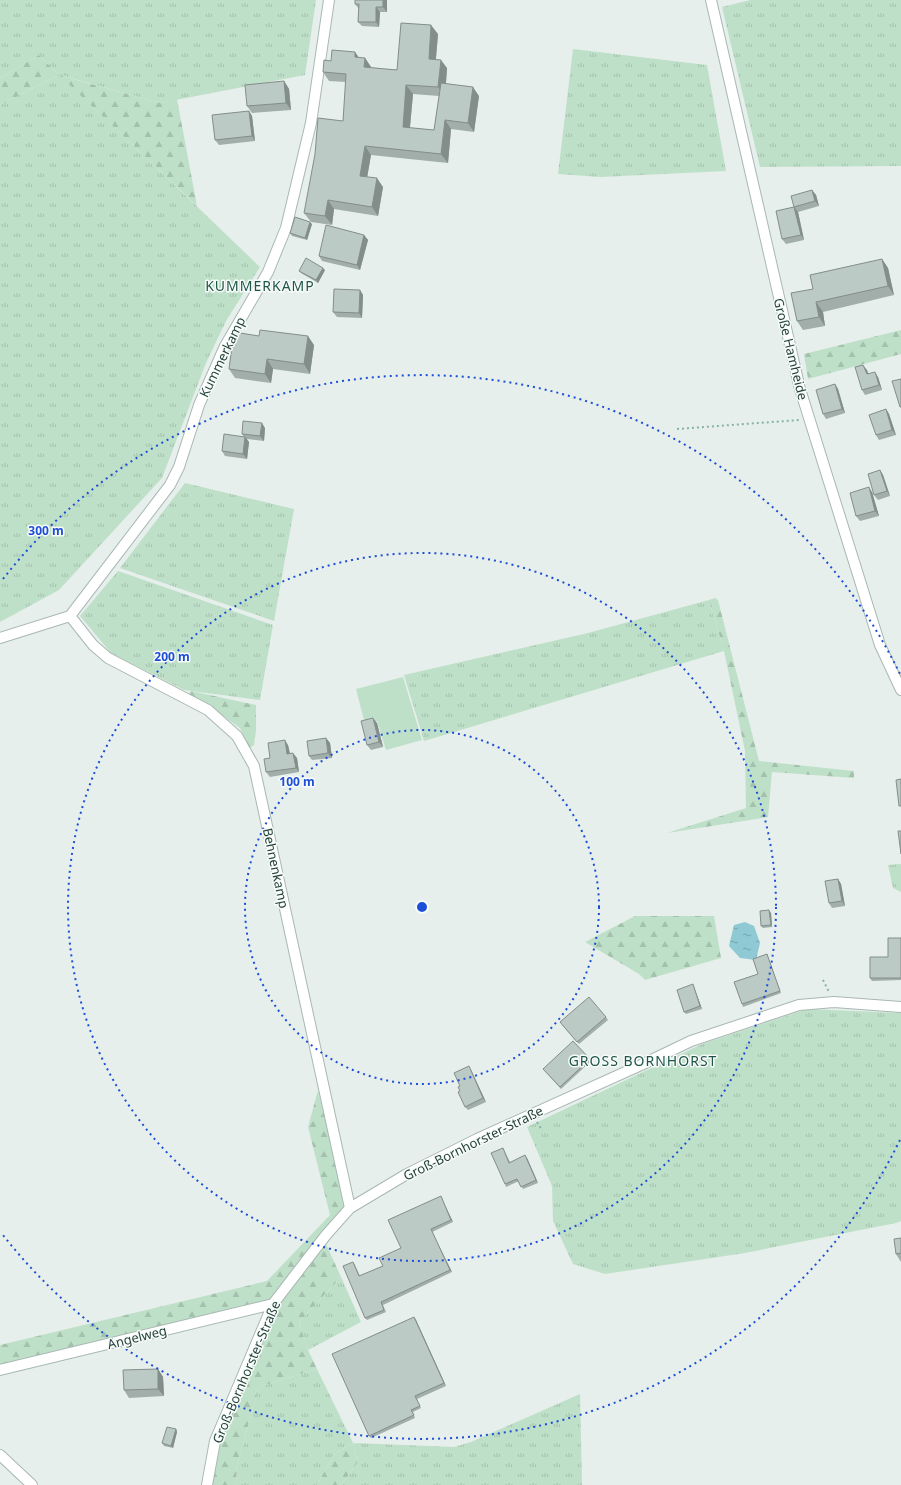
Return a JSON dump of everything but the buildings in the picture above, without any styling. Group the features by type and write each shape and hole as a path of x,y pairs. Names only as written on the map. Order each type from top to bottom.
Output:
{"street":[{"name":"Kummerkamp","path":"70,616 170,485 179,467 199,405 225,346 268,272 286,228 311,123 329,0"},
{"name":"Große Hamheide","path":"711,0 779,300 808,419 880,645 901,690"},
{"path":"0,638 70,616"},
{"name":"Behnenkamp","path":"70,616 94,646 108,658 208,710 237,736 254,766 350,1208"},
{"name":"Groß-Bornhorster-Straße","path":"206,1485 215,1441 273,1304 326,1235 350,1208 407,1174 470,1142 691,1041 799,1005 834,1002 901,1007"},
{"name":"Angelweg","path":"0,1370 273,1304"},
{"path":"0,1455 32,1485"}],"path":[{"path":"677,429 808,419"}],"green space":[{"path":"0,0 316,0 305,75 160,103 60,75 260,267 226,321 206,363 162,478 59,590 0,622 0,105 59,75 39,55 0,78"},
{"path":"750,0 901,0 901,166 760,167 722,7"},
{"path":"573,49 707,65 726,171 601,177 558,174"},
{"path":"39,55 59,75 0,105 0,78"},
{"path":"59,75 160,103 177,99 197,206"},
{"path":"901,330 901,354 808,379 804,354"},
{"path":"185,483 294,509 274,621 120,568"},
{"path":"118,571 273,625 260,700 184,690 111,653 80,616"},
{"path":"715,598 718,600 759,761 854,771 854,778 772,772 768,817 667,833 746,808 745,751 724,651 709,600"},
{"path":"709,600 724,651 424,741 404,675 588,633"},
{"path":"403,677 422,740 386,750 377,721 365,724 356,689"},
{"path":"191,691 256,705 256,730 254,745 249,748 240,728 211,707 187,696"},
{"path":"901,864 901,892 893,888 888,865"},
{"path":"635,916 714,916 721,958 645,980 639,974 585,942"},
{"path":"807,1009 901,1013 901,1221 745,1253 605,1274 573,1264 553,1221 552,1186 527,1127 702,1044"},
{"path":"318,1090 346,1207 272,1300 0,1367 0,1345 267,1281 330,1215 308,1127"},
{"path":"326,1244 341,1277 299,1322 308,1350 317,1369 259,1387 237,1465 236,1485 212,1485 221,1439 277,1304"},
{"path":"341,1277 361,1322 308,1350 299,1322"},
{"path":"317,1369 353,1443 334,1454 317,1485 236,1485 237,1465 259,1387"},
{"path":"580,1394 582,1485 341,1485 358,1462 353,1443 454,1447 471,1442"},
{"path":"353,1443 358,1462 341,1485 317,1485 334,1454"}],"water":[{"path":"745,922 754,926 760,943 756,960 740,958 729,946 734,925"}],"district":[{"name":"KUMMERKAMP","path":"260,285"},
{"name":"GROSS BORNHORST","path":"643,1060"}]}
